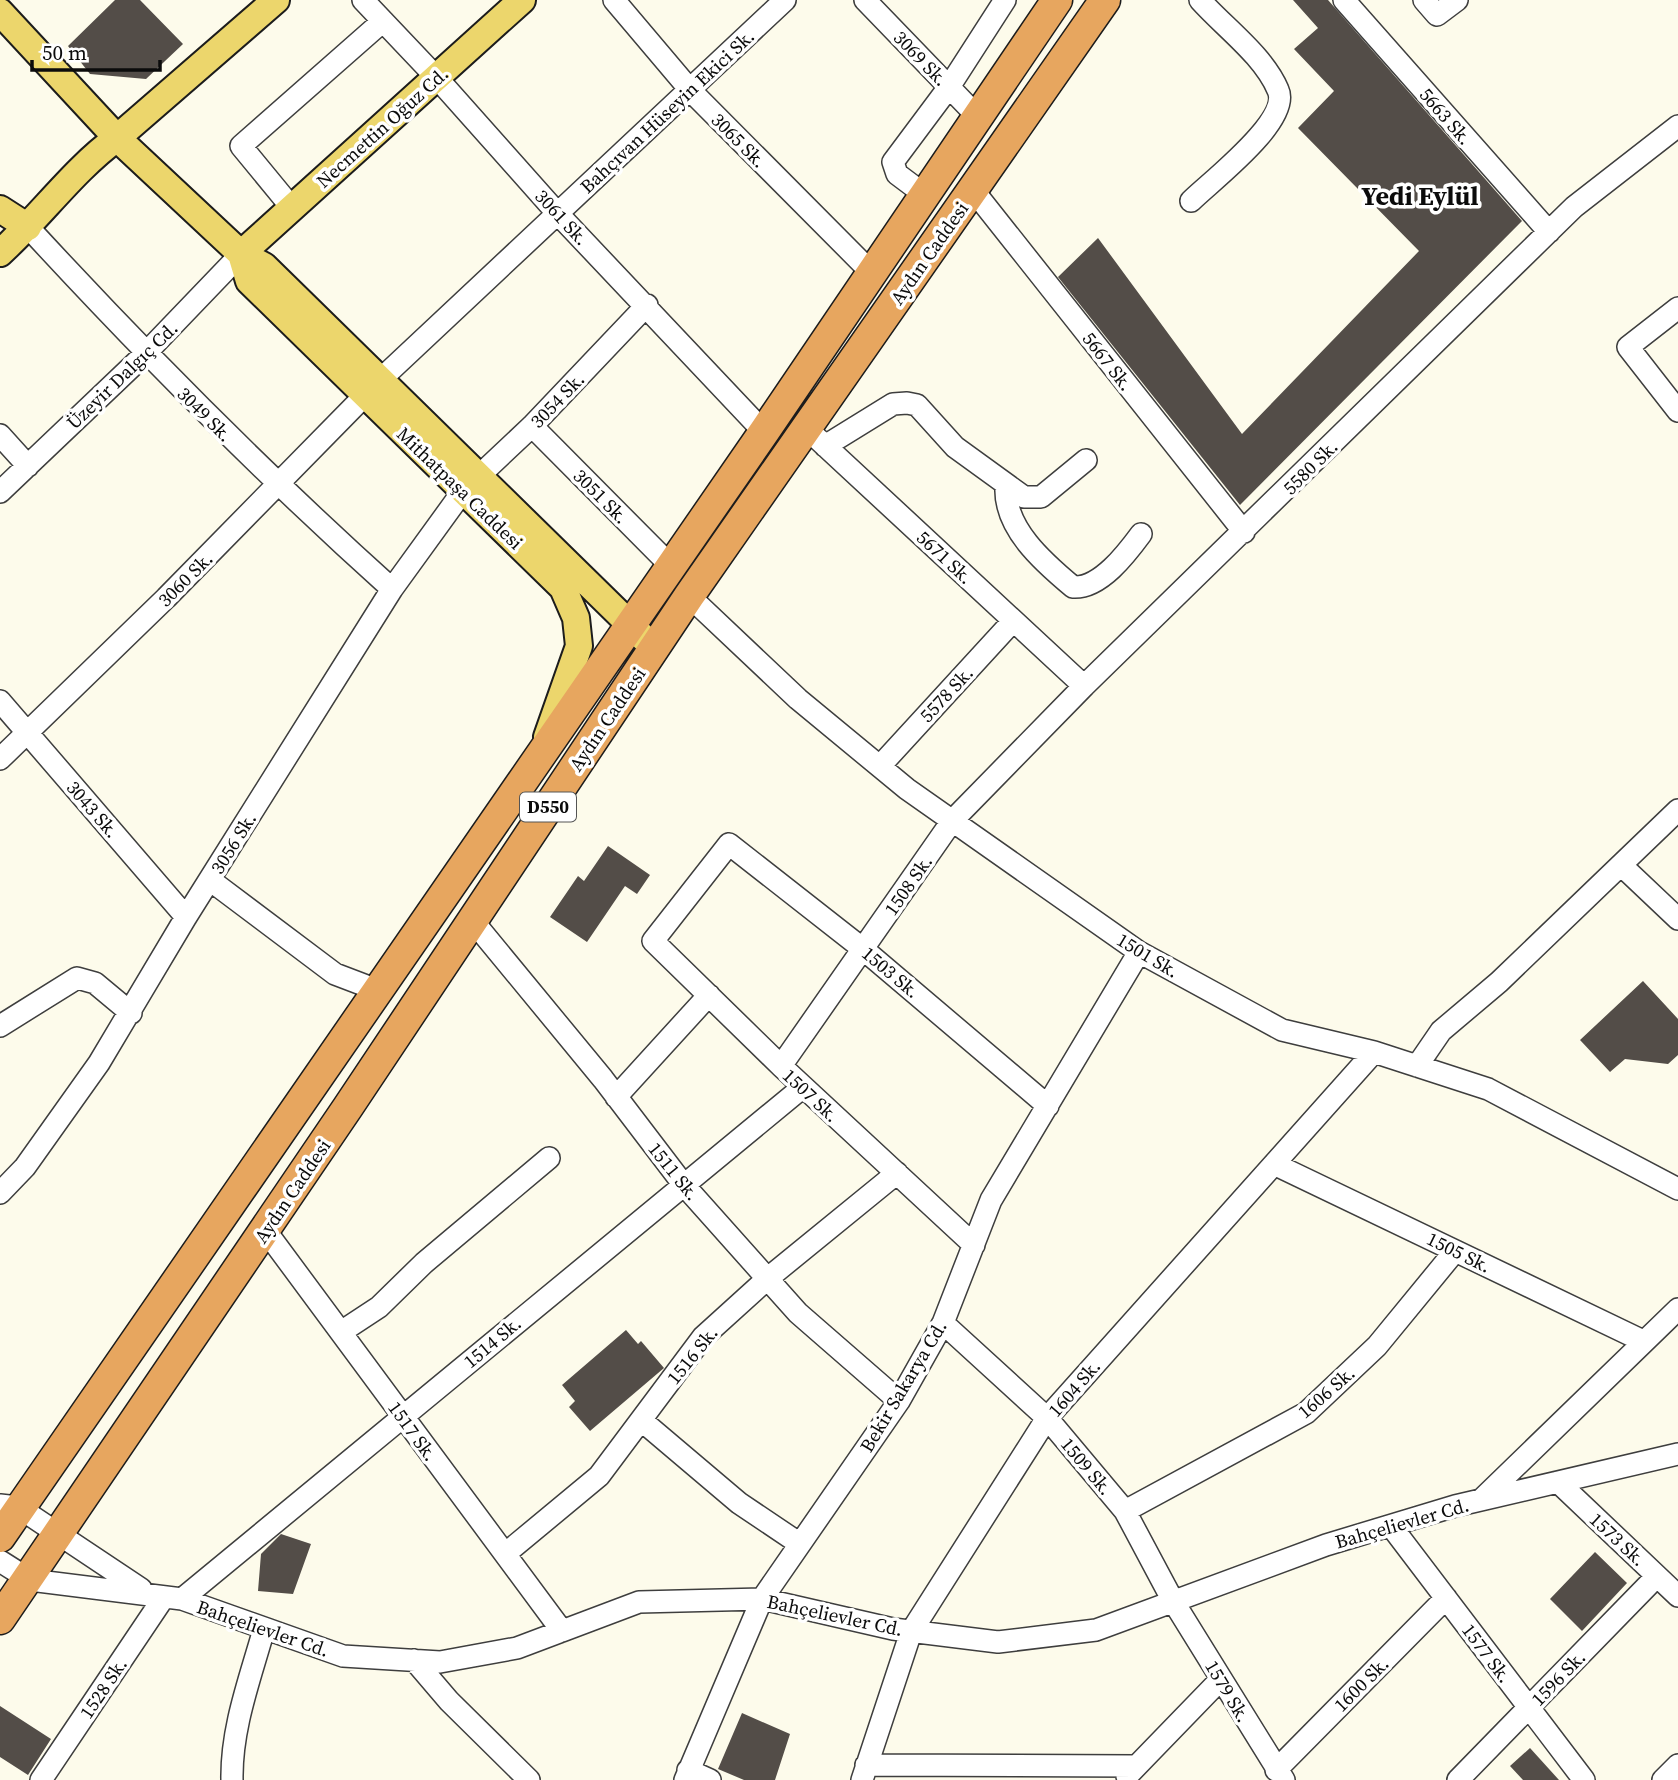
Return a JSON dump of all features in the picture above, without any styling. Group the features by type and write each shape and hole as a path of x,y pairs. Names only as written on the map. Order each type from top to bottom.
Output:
{"highway":[{"name":"Aydın Caddesi","path":"0,1537 9,1506 539,758 1057,0"},
{"name":"Aydın Caddesi","path":"0,1619 30,1580 689,596 816,437 973,190 1105,0"}],"main road":[{"name":"Necmettin Oğuz Cd.","path":"241,254 522,0"},
{"path":"0,253 28,227 94,155 117,138 262,4"},
{"name":"Mithatpaşa Caddesi","path":"0,12 117,138 241,254 249,281 373,387 470,483 654,648"},
{"path":"0,209 28,227"},
{"name":"Mithatpaşa Caddesi","path":"470,483 562,588 576,618 579,646 539,758"}],"street":[{"name":"3061 Sk.","path":"363,0 437,78 558,214 647,305 764,432"},
{"name":"3065 Sk.","path":"614,0 691,91 872,273"},
{"name":"Bahçıvan Hüseyin Ekici Sk.","path":"373,387 785,0"},
{"name":"3069 Sk.","path":"865,0 978,117"},
{"path":"925,195 897,174 893,162 949,88 1005,0"},
{"path":"1191,201 1259,137 1279,103 1280,92 1267,72 1200,0"},
{"name":"5663 Sk.","path":"1344,0 1549,232"},
{"path":"1430,7 1457,0"},
{"path":"292,208 241,146 383,21"},
{"name":"5580 Sk.","path":"952,821 1084,686 1574,207 1678,126"},
{"name":"5667 Sk.","path":"973,190 1244,532"},
{"name":"3049 Sk.","path":"28,227 145,354 277,486 392,589"},
{"name":"Üzeyir Dalgıç Cd.","path":"0,492 145,354 241,254"},
{"name":"3054 Sk.","path":"470,483 532,426 647,305"},
{"path":"1678,307 1628,347 1678,411"},
{"name":"3060 Sk.","path":"0,760 277,486 373,387"},
{"path":"816,437 892,404 917,405 955,447 1024,498 1041,497 1086,460"},
{"name":"3051 Sk.","path":"532,426 671,566"},
{"path":"0,435 28,466"},
{"name":"5671 Sk.","path":"816,437 1084,686"},
{"name":"3056 Sk.","path":"0,1193 33,1157 131,1013 186,917 392,589 470,483"},
{"path":"1006,487 1007,513 1019,531 1073,586 1081,587 1100,576 1126,553 1141,534"},
{"name":"1501 Sk.","path":"689,596 798,699 880,766 952,821 1139,952 1282,1030 1374,1052 1488,1089 1678,1189"},
{"name":"5578 Sk.","path":"880,766 1013,621"},
{"name":"3043 Sk.","path":"0,701 186,917"},
{"path":"1417,1066 1441,1031 1499,982 1678,810"},
{"name":"1508 Sk.","path":"781,1066 952,821"},
{"name":"1503 Sk.","path":"653,941 729,844 863,949 1048,1106"},
{"path":"1621,865 1678,919"},
{"path":"210,880 335,974 377,990"},
{"name":"1511 Sk.","path":"472,920 683,1184 767,1279 798,1313 899,1401"},
{"name":"1507 Sk.","path":"653,941 803,1087 974,1245"},
{"name":"Bekir Sakarya Cd.","path":"687,1775 762,1599 899,1401 943,1323 991,1200 1139,952"},
{"path":"0,1026 77,978 95,982 131,1013"},
{"path":"616,1097 709,995"},
{"name":"1604 Sk.","path":"864,1773 911,1632 1047,1418 1374,1052"},
{"name":"1514 Sk.","path":"164,1596 402,1416 803,1087"},
{"path":"341,1332 379,1307 424,1263 549,1158"},
{"name":"1505 Sk.","path":"1274,1164 1643,1341"},
{"name":"1516 Sk.","path":"505,1553 599,1476 703,1337 767,1279 897,1173"},
{"name":"1517 Sk.","path":"265,1230 562,1631"},
{"name":"1606 Sk.","path":"1125,1511 1306,1413 1377,1346 1455,1251"},
{"path":"1480,1501 1678,1309"},
{"name":"1509 Sk.","path":"943,1323 1047,1418 1125,1511 1173,1601"},
{"path":"641,1420 739,1503 800,1545"},
{"name":"Bahçelievler Cd.","path":"164,1596 343,1656 440,1662 517,1648 639,1602 762,1599 911,1632 998,1642 1096,1630 1326,1545 1480,1501 1678,1454"},
{"name":"1573 Sk.","path":"1558,1482 1678,1596"},
{"path":"9,1506 164,1596"},
{"name":"1577 Sk.","path":"1391,1526 1584,1780"},
{"path":"0,1561 30,1580 164,1596"},
{"name":"1596 Sk.","path":"1458,1780 1657,1576"},
{"name":"1528 Sk.","path":"41,1780 164,1596"},
{"name":"1600 Sk.","path":"1280,1775 1446,1598"},
{"name":"1579 Sk.","path":"1173,1601 1280,1775"},
{"path":"232,1780 232,1754 237,1726 264,1629"},
{"path":"414,1660 449,1701 529,1780"},
{"path":"864,1773 1130,1773 1221,1679"},
{"path":"1663,1780 1678,1766"},
{"path":"687,1775 710,1780"}],"building":[{"path":"115,0 140,0 183,44 146,79 90,74 68,46"},
{"path":"1293,0 1328,0 1522,221 1240,505 1058,277 1098,238 1242,434 1419,251 1298,128 1334,91 1294,49 1318,28"},
{"path":"608,846 650,875 637,894 625,886 587,942 550,917 578,876 584,881"},
{"path":"1643,981 1678,1019 1678,1055 1668,1064 1625,1059 1610,1072 1580,1040"},
{"path":"626,1330 638,1344 641,1341 664,1368 590,1431 569,1407 575,1401 562,1385"},
{"path":"281,1534 311,1544 293,1594 258,1591 261,1554"},
{"path":"1595,1552 1627,1583 1582,1631 1550,1599"},
{"path":"0,1706 51,1739 28,1775 0,1757"},
{"path":"742,1713 790,1734 775,1780 744,1780 718,1769"},
{"path":"1530,1748 1559,1780 1523,1780 1510,1766"}],"district":[{"name":"Yedi Eylül","path":"1420,196"}]}
